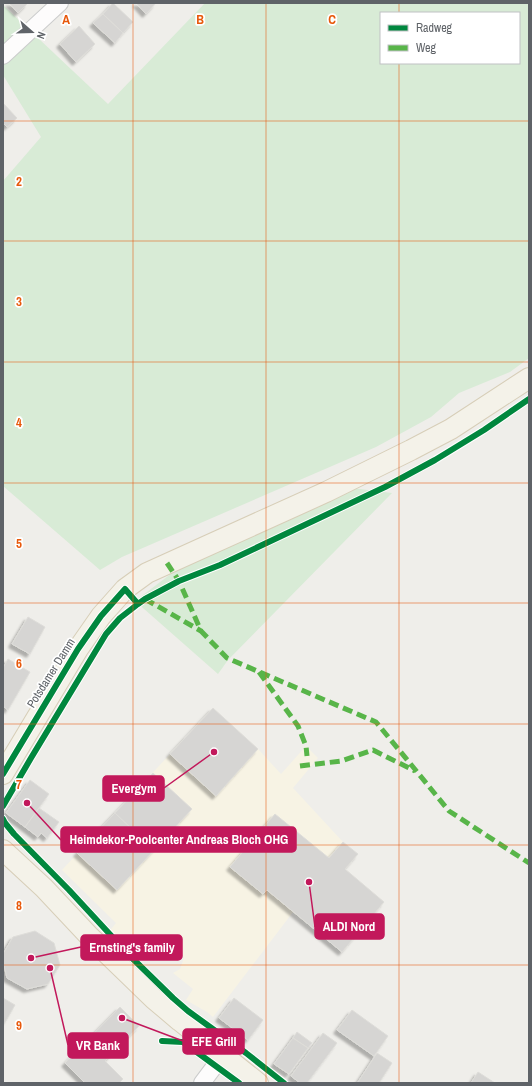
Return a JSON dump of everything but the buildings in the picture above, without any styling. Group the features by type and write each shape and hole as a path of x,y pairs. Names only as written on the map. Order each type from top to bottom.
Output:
{"main road":[{"name":"Potsdamer Damm","path":"3,774 78,649 101,616 125,589 147,573 326,492 411,450 451,429 529,378"},
{"path":"3,850 44,888 90,938 154,999 258,1083"}],"street":[{"path":"3,56 60,3"},
{"path":"202,1083 223,1055"}],"shaded area":[{"path":"213,708 258,749 281,774 306,746 318,758 293,788 343,842 358,854 345,869 384,902 342,952 293,912 213,1017 186,1000 193,989 173,973 180,969 184,958 176,946 161,943 142,960 138,954 131,962 104,938 116,923 62,870"}],"green space":[{"path":"205,3 529,3 529,358 510,372 459,393 431,417 376,447 122,557 100,570 3,486 3,181 41,137 3,75 3,5 108,104"},
{"path":"352,488 392,493 228,660 218,674 135,601 172,573"}],"marked path":[{"path":"167,563 179,581 201,631 227,658 376,722 449,811 529,863"},
{"path":"145,599 201,631"},
{"path":"259,672 298,726 306,746 307,756"},
{"path":"300,766 341,761 373,750 415,771"}],"cycle path":[{"path":"3,806 106,634 120,618 138,604 179,581 220,565 385,487 435,460 484,430 529,399"},
{"path":"3,774 78,649 101,616 125,589 138,604"},
{"path":"3,819 14,834 69,890 130,956 173,998 188,1011 284,1083"},
{"path":"162,1041 183,1042 239,1083"}],"place":[{"name":"Evergym","path":"214,752"},
{"name":"Heimdekor-Poolcenter Andreas Bloch OHG","path":"27,803"},
{"name":"ALDI Nord","path":"309,882"},
{"name":"Ernsting's family","path":"31,958"},
{"name":"VR Bank","path":"50,968"},
{"name":"EFE Grill","path":"122,1018"}]}
